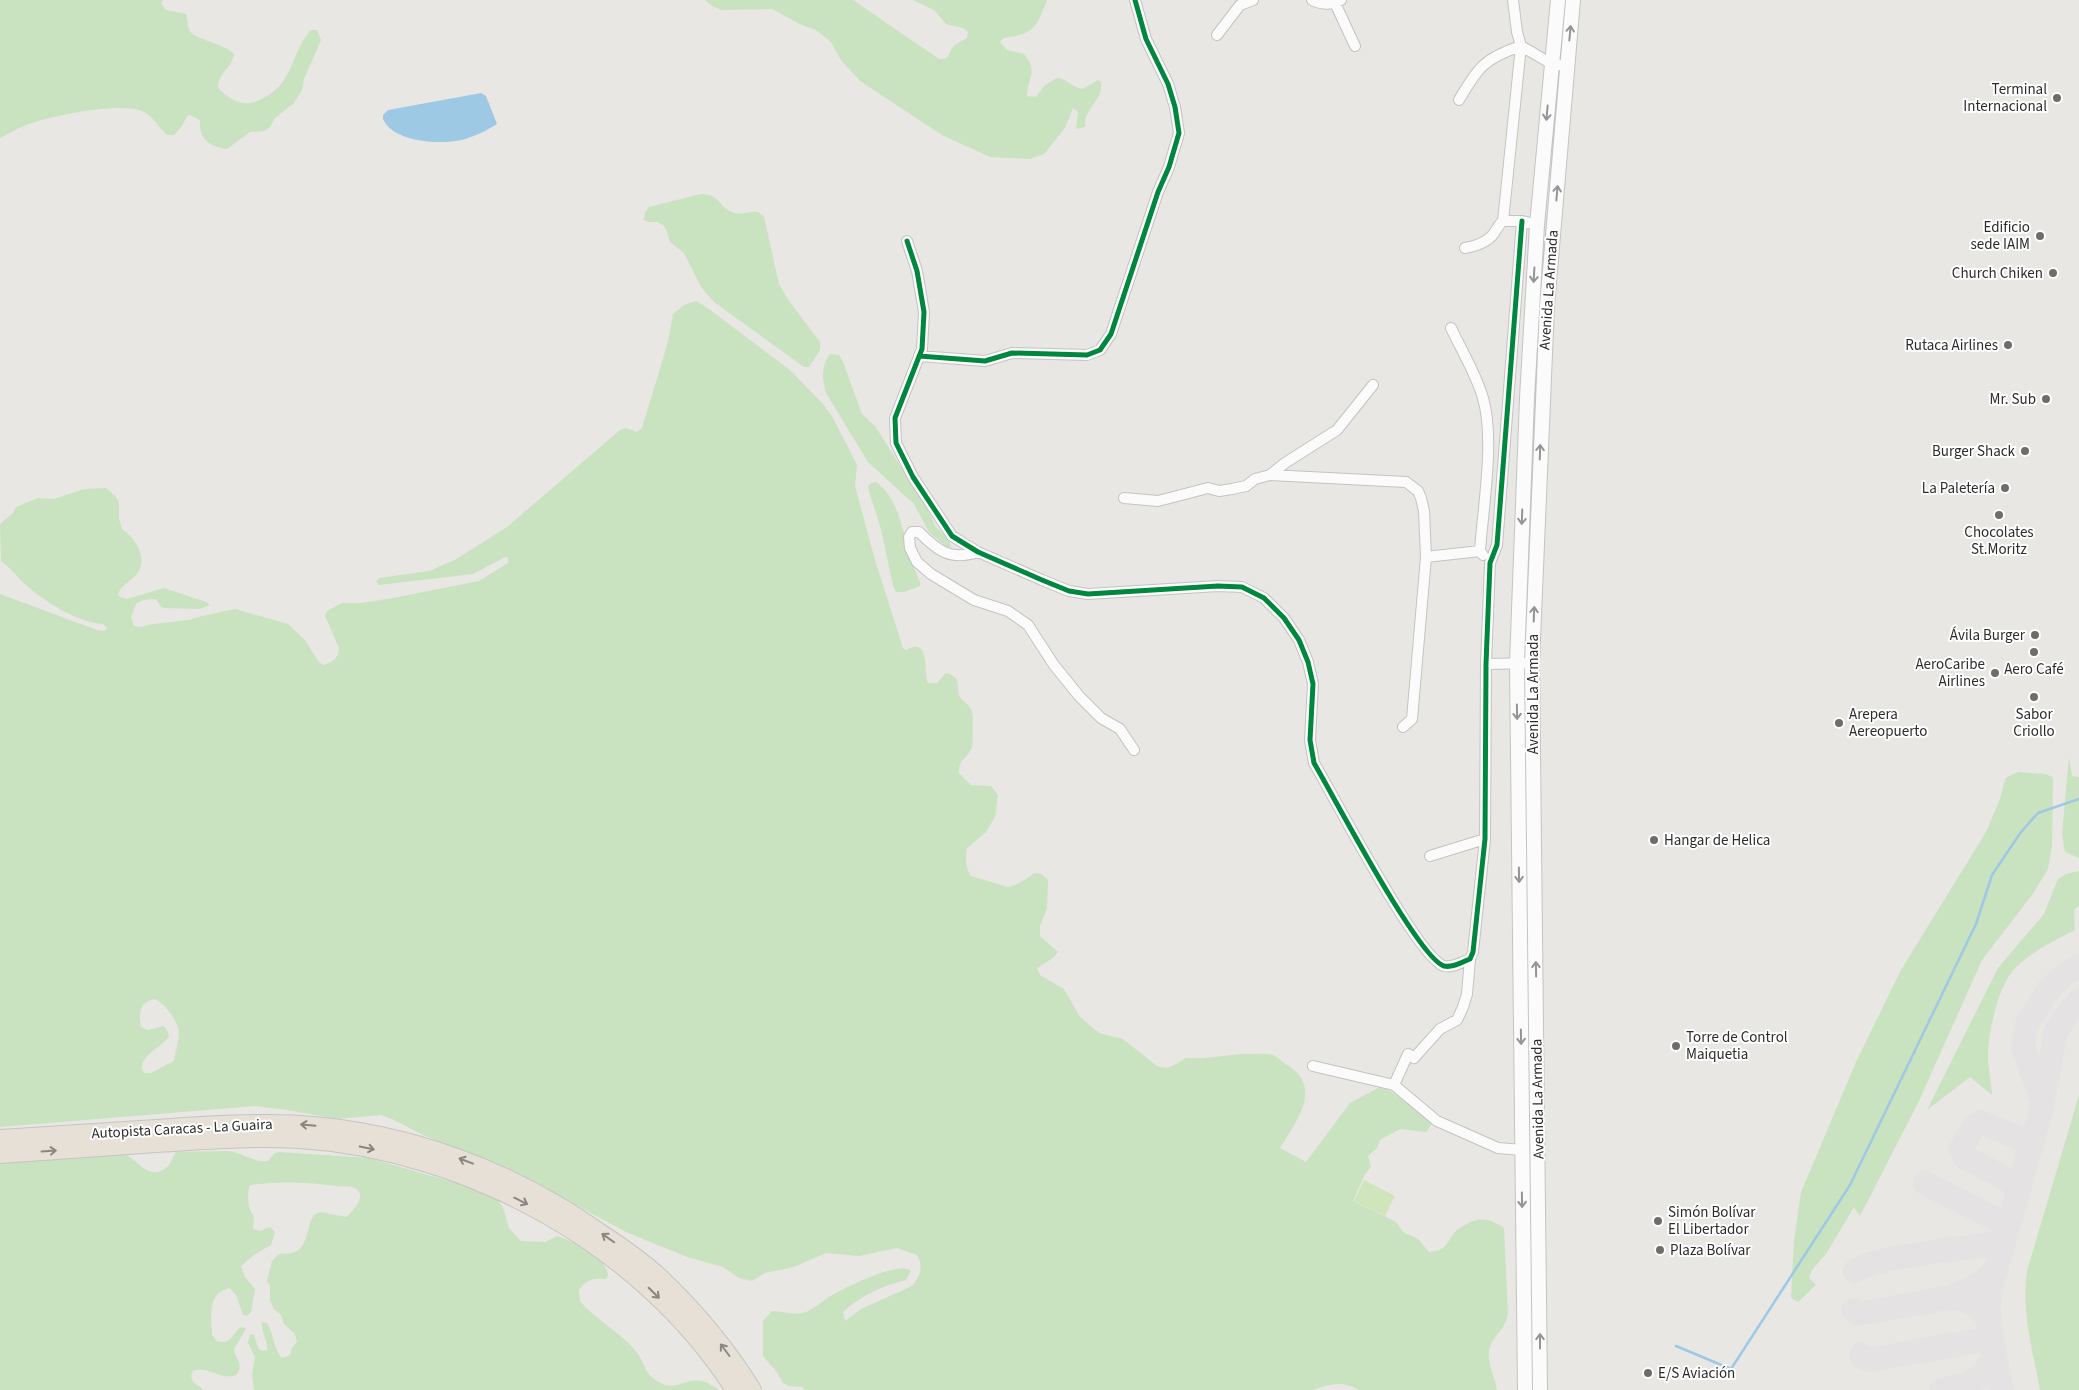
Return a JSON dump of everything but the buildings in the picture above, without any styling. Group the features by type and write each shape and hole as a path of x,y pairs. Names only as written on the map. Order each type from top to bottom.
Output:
{"highway":[{"name":"Autopista Caracas - La Guaira","path":"0,1139 255,1123 350,1130 436,1150 490,1171 548,1199 638,1259 658,1276 700,1319 736,1364 752,1390"},
{"name":"Autopista Caracas - La Guaira","path":"0,1154 255,1138 300,1139 348,1144 432,1164 485,1184 541,1211 629,1270 648,1286 689,1329 710,1354 735,1390"}],"main road":[{"name":"Avenida La Armada","path":"1525,1390 1517,663 1527,398 1537,225 1558,0"},
{"name":"Avenida La Armada","path":"1540,1390 1532,663 1547,306 1573,0"}],"street":[{"path":"919,356 985,361 1012,353 1087,355 1100,350 1111,334 1158,192 1169,167 1178,133 1175,107 1168,84 1146,39 1135,0"},
{"path":"1217,35 1240,5 1253,0"},
{"path":"1312,0 1322,4 1338,2 1355,46"},
{"path":"1465,248 1478,245 1492,235 1503,220 1521,46 1517,32 1513,0"},
{"path":"1459,100 1481,66 1497,54 1521,46 1552,64 1567,66"},
{"path":"1503,220 1522,221 1537,225"},
{"path":"1394,1085 1408,1054 1414,1058 1440,1028 1456,1020 1464,1008 1467,994 1486,839 1486,664 1490,563 1497,545 1522,221"},
{"path":"907,241 917,271 924,312 922,350 895,418 896,444 913,477 952,536 978,552 1069,591 1088,594 1218,586 1242,587 1264,598 1284,618 1299,640 1308,662 1313,684 1310,740 1314,763 1397,908 1438,963 1446,967 1470,959"},
{"path":"1451,328 1482,397 1487,416 1487,457 1480,551 1490,563"},
{"path":"1270,475 1285,462 1337,430 1373,385"},
{"path":"1124,498 1158,501 1208,488 1219,491 1246,486 1255,479 1270,475 1406,482 1418,491 1424,511 1426,557 1412,718 1403,727"},
{"path":"978,552 957,556 937,549 919,532 912,532 908,537 910,548 917,562 931,574 974,600 1008,611 1028,625 1054,665 1079,696 1101,718 1120,729 1134,750"},
{"path":"1426,557 1480,551"},
{"path":"1486,664 1532,663"},
{"path":"1430,856 1486,839"},
{"path":"1313,1066 1394,1085 1437,1121 1498,1148 1522,1150"}],"green space":[{"path":"0,0 163,0 161,3 166,10 186,14 188,28 192,33 234,54 231,63 220,78 218,87 230,98 245,103 261,99 280,86 304,39 311,30 317,30 321,40 304,79 302,90 294,103 275,118 270,127 264,131 250,132 227,149 210,144 203,137 200,120 190,115 187,116 182,126 174,135 168,135 146,113 117,108 83,111 50,118 24,126 0,138"},
{"path":"705,0 853,0 939,59 943,59 947,58 954,46 967,38 968,32 963,28 946,24 934,10 913,0 1047,0 1033,28 1028,32 1004,38 1000,42 1007,50 1024,54 1031,65 1032,70 1027,96 1036,97 1045,85 1057,78 1083,89 1098,80 1101,82 1100,92 1086,116 1085,127 1076,129 1078,112 1073,108 1065,128 1044,154 1030,159 990,157 942,135 860,81 841,60 831,42 816,30 802,25 772,9 722,10 712,6"},
{"path":"701,194 717,199 726,209 735,213 757,212 764,217 779,284 789,301 820,342 820,350 809,367 804,367 714,302 701,287 684,253 670,242 663,225 644,220 645,212 649,207"},
{"path":"696,301 709,309 790,370 832,416 857,465 855,486 875,560 903,648 906,650 914,647 923,651 928,683 937,683 946,673 952,675 957,680 960,697 969,705 973,724 972,747 960,764 959,773 971,785 991,786 998,795 995,817 986,832 967,848 966,862 969,872 971,876 1008,887 1018,884 1035,873 1041,874 1048,880 1047,908 1040,926 1040,936 1058,952 1053,958 1037,968 1040,975 1064,989 1080,1017 1099,1033 1123,1039 1157,1066 1169,1067 1186,1058 1243,1054 1267,1054 1276,1057 1298,1074 1304,1084 1305,1094 1299,1116 1280,1148 1306,1162 1350,1103 1380,1087 1389,1090 1433,1122 1426,1132 1400,1129 1380,1140 1377,1148 1368,1156 1371,1167 1365,1174 1353,1201 1396,1222 1403,1232 1418,1239 1429,1252 1443,1248 1457,1230 1476,1220 1495,1222 1504,1228 1508,1314 1505,1323 1489,1349 1497,1390 1359,1390 1347,1385 1336,1384 1313,1390 805,1390 802,1387 789,1386 783,1383 776,1371 763,1356 763,1321 772,1311 796,1314 807,1312 846,1288 883,1272 895,1269 911,1271 906,1280 872,1292 850,1306 843,1312 845,1321 861,1309 912,1286 917,1279 921,1267 917,1255 897,1248 859,1256 826,1253 794,1267 765,1273 752,1281 739,1278 723,1267 687,1257 626,1232 533,1182 381,1115 337,1119 255,1106 0,1127 0,594 97,630 105,631 107,628 103,624 73,616 53,605 27,586 1,561 0,524 13,513 16,507 38,498 54,499 84,489 106,488 119,502 119,519 122,529 136,543 142,561 137,574 120,590 118,594 120,597 127,599 164,588 210,605 200,609 165,608 161,607 156,599 143,600 136,604 131,617 134,626 140,627 189,620 235,609 288,624 305,640 318,661 323,665 327,664 337,657 339,648 325,616 327,611 342,603 361,603 393,598 479,581 508,563 508,558 505,557 473,574 379,585 376,582 379,578 429,571 455,560 507,527 620,430 626,428 637,432 642,428 668,342 673,314 684,305","holes":["154,999 170,1013 176,1024 179,1033 178,1044 174,1061 151,1073 144,1073 142,1068 143,1062 169,1036 164,1026 148,1030 141,1027 140,1013 142,1006"]},
{"path":"830,354 839,355 862,414 875,426 927,508 935,526 949,540 951,547 947,547 929,532 914,504 868,462 826,393 823,373 825,363"},
{"path":"876,482 889,496 898,514 910,557 920,582 920,586 904,592 896,592 893,586 881,529 868,486"},
{"path":"2069,757 2072,776 2079,777 2079,858 2065,852 2062,834"},
{"path":"2018,772 2045,774 2053,777 2052,846 2048,869 2032,895 1982,960 1919,1101 1860,1216 1854,1207 1826,1254 1812,1270 1809,1278 1816,1285 1798,1302 1791,1298 1794,1240 1801,1192 1856,1062 1901,970 1986,832 2000,799 2005,780 2007,777"},
{"path":"2079,871 2079,906 2074,910 2075,930 2023,961 2016,967 2004,985 1995,1011 1989,1038 1988,1060 1992,1095 1970,1077 1927,1110 1998,968 2044,914 2058,879 2066,874"},
{"path":"2079,1095 2079,1390 2040,1390 2027,1316 2027,1271"},
{"path":"226,1151 262,1161 268,1161 275,1153 280,1152 369,1158 463,1185 496,1198 503,1208 509,1228 521,1241 545,1242 557,1236 580,1246 602,1262 608,1276 606,1279 588,1281 579,1290 580,1301 592,1314 628,1343 638,1354 645,1369 652,1377 665,1385 671,1386 702,1381 719,1390 254,1390 252,1374 255,1357 248,1343 250,1334 254,1335 258,1348 262,1351 267,1350 262,1322 267,1323 282,1358 290,1355 292,1348 297,1342 295,1334 284,1324 281,1315 274,1309 270,1300 270,1286 267,1281 272,1261 279,1254 292,1253 301,1247 314,1215 320,1212 346,1217 353,1211 360,1198 360,1193 352,1187 294,1182 251,1185 249,1187 249,1208 254,1217 253,1229 260,1231 270,1227 275,1232 271,1245 255,1254 241,1266 245,1277 255,1289 251,1312 247,1316 243,1315 236,1295 230,1288 222,1291 214,1300 211,1314 212,1335 217,1341 228,1341 239,1328 243,1327 246,1329 234,1349 240,1365 236,1375 225,1376 204,1370 193,1371 191,1376 193,1382 204,1390 0,1390 0,1161 122,1153 149,1171 155,1172 161,1171 168,1166 176,1152"},
{"path":"1364,1180 1395,1196 1385,1216 1354,1201"}],"water":[{"path":"481,93 486,96 497,124 462,140 430,142 406,137 388,127 383,119 383,115 388,110"}],"waterway":[{"path":"1676,1346 1731,1369 1850,1185 1976,924 1992,875 2021,832 2038,813 2079,799"}],"taxiway":[{"path":"2002,1390 1990,1329 1990,1292 2043,1103 2023,1047 2027,1024 2048,990 2064,975 2079,966"},
{"path":"2043,1100 2056,1031 2079,1001"},
{"path":"2018,1193 2010,1181 1964,1157 1961,1149 1974,1126 1980,1122 2031,1143"},
{"path":"1925,1183 1998,1220"},
{"path":"1855,1271 1880,1261 1899,1257 1993,1244"},
{"path":"1941,1390 1969,1383 1977,1379 1989,1367 1994,1346 1987,1339 1989,1330 1985,1315 1964,1300 1947,1298 1981,1283 1997,1266"},
{"path":"1853,1310 1858,1314 1947,1298"},
{"path":"1861,1355 1868,1360 1987,1339"}],"cycle path":[{"path":"919,356 985,361 1012,353 1087,355 1100,350 1111,334 1179,133 1175,107 1168,84 1146,39 1135,0"},
{"path":"907,241 917,271 924,312 922,349 895,418 896,443 913,477 952,536 978,552 1069,591 1088,594 1218,586 1242,587 1264,598 1284,618 1299,640 1308,662 1313,684 1310,740 1314,763 1396,907 1432,956 1444,966 1447,966 1470,959 1473,952 1485,839 1486,664 1490,563 1497,545 1522,221"}],"place":[{"name":"Terminal Internacional","path":"2057,98"},
{"name":"Edificio sede IAIM","path":"2040,236"},
{"name":"Church Chiken","path":"2053,273"},
{"name":"Rutaca Airlines","path":"2008,345"},
{"name":"Mr. Sub","path":"2046,399"},
{"name":"Burger Shack","path":"2025,451"},
{"name":"La Paletería","path":"2005,488"},
{"name":"Chocolates St.Moritz","path":"1999,515"},
{"name":"Ávila Burger","path":"2035,635"},
{"name":"Aero Café","path":"2034,652"},
{"name":"AeroCaribe Airlines","path":"1995,673"},
{"name":"Sabor Criollo","path":"2034,697"},
{"name":"Arepera Aereopuerto","path":"1839,723"},
{"name":"Hangar de Helica","path":"1654,840"},
{"name":"Torre de Control Maiquetia","path":"1676,1046"},
{"name":"Simón Bolívar El Libertador","path":"1658,1221"},
{"name":"Plaza Bolívar","path":"1660,1250"},
{"name":"E/S Aviación","path":"1648,1373"}]}
